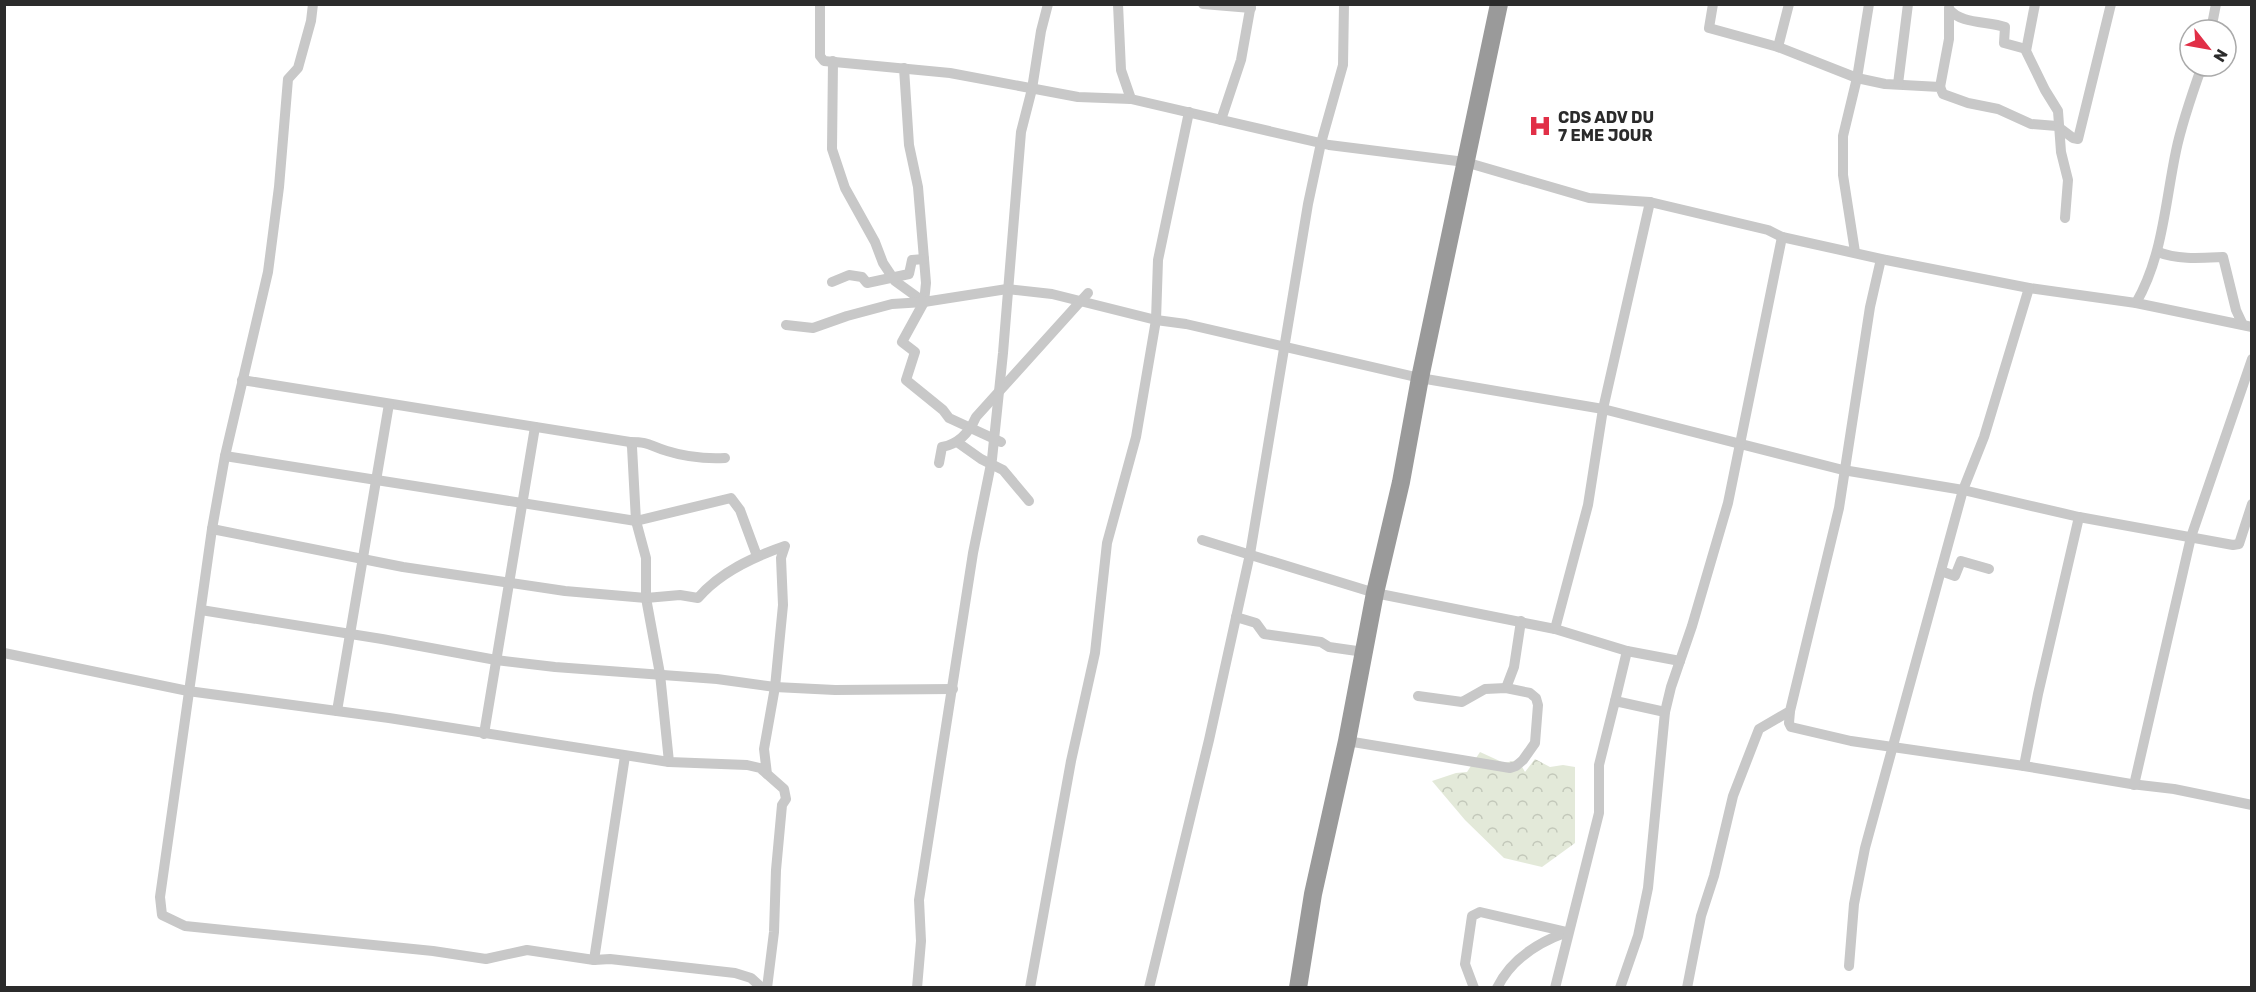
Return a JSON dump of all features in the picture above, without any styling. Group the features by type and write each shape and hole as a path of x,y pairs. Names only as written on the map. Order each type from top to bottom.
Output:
{"highway":[{"path":"1298,987 1313,894 1347,741 1375,594 1401,482 1420,378 1477,115 1498,4"}],"street":[{"path":"313,4 311,21 298,68 288,79 279,187 268,272 225,456 212,529 160,897 162,915 185,926 433,951 486,960 527,950 594,960 610,959 735,973 751,978 762,987"},
{"path":"820,4 820,56 824,61 950,73 1078,97 1131,99 1322,143 1465,162 1589,198 1650,202 1768,230 1782,237 1881,259 2029,288 2136,303 2247,326"},
{"path":"917,987 921,941 919,900 973,553 990,464 998,440 999,393 1021,132 1032,89 1041,31 1048,4"},
{"path":"1118,4 1121,70 1131,99"},
{"path":"1203,4 1251,6 1241,60 1221,120"},
{"path":"1149,987 1209,740 1250,554 1308,204 1344,65 1344,4"},
{"path":"1713,4 1709,28 1778,47 1857,78 1940,87"},
{"path":"1778,47 1790,4"},
{"path":"1898,84 1908,4"},
{"path":"2035,4 2026,49 2045,90 2058,111 2068,180 2066,218"},
{"path":"1949,7 1949,39 1940,87 1944,94 1968,103 1998,109 2031,124 2049,124 2079,139 2111,4"},
{"path":"1854,252 1843,175 1843,136 1857,78 1869,5"},
{"path":"1949,7 1954,16 1961,19 1990,22 2005,27 2004,43 2026,49"},
{"path":"833,62 832,149 845,188 893,279 924,302"},
{"path":"904,68 909,145 918,187 924,259 924,302 902,342 915,352 906,380 944,410 949,418 998,440"},
{"path":"2136,303 2157,252 2176,151 2198,78"},
{"path":"1030,987 1071,761 1095,653 1107,543 1136,437 1155,320 1158,260 1189,112"},
{"path":"1555,629 1588,505 1603,409 1650,202"},
{"path":"1620,987 1638,936 1648,888 1665,712 1728,503 1782,237"},
{"path":"2157,252 2166,256 2187,258 2223,257 2236,310 2247,326"},
{"path":"832,282 849,275 862,277 867,283 893,279 909,274 912,260 924,259"},
{"path":"1881,259 1870,307 1843,470 1839,508 1790,711 1791,727 1851,741 2025,766 2134,785 2174,789 2252,806"},
{"path":"1849,966 1854,904 1865,848 1963,490 1984,438 2029,288"},
{"path":"786,326 813,327 892,304 924,302 1007,289 1085,297 1155,320 1186,324 1420,378 1603,409 1843,470 1963,490 2079,517 2233,545 2239,544 2252,504"},
{"path":"939,463 942,447 957,442 971,428 976,417 1085,297"},
{"path":"2134,785 2191,537 2252,359"},
{"path":"242,380 630,442 647,442 664,451 700,459 725,458"},
{"path":"338,711 349,633 389,404"},
{"path":"484,734 535,427"},
{"path":"630,442 636,521 646,558 646,598 660,674 669,762"},
{"path":"957,442 990,464 1004,470 1029,501"},
{"path":"225,456 636,521 731,498 740,510 757,556"},
{"path":"2025,766 2042,674 2079,517"},
{"path":"212,529 363,559 564,591 646,598 680,595 698,598 709,584 757,556 785,546 781,558 783,605 775,687 764,748 767,774"},
{"path":"1202,540 1375,594 1521,621 1628,651 1680,661"},
{"path":"1941,571 1955,576 1961,561 1989,569"},
{"path":"201,610 349,633 496,660 555,667 729,680 775,687 835,690 953,689"},
{"path":"1236,617 1256,623 1264,634 1321,642 1329,647 1364,652"},
{"path":"1506,688 1514,668 1521,621"},
{"path":"1555,987 1599,813 1599,765 1628,651"},
{"path":"4,653 188,691 338,711 669,762 747,765 760,768 784,789 786,799 782,806 776,870 774,932 767,987"},
{"path":"1347,741 1510,768 1516,766 1530,752 1535,742 1538,705 1536,698 1530,693 1506,688 1485,688 1462,702 1418,696"},
{"path":"1615,701 1665,712"},
{"path":"1687,987 1701,916 1714,876 1733,796 1759,729 1790,711"},
{"path":"594,960 625,756"},
{"path":"1474,987 1465,964 1472,916 1479,912 1568,932"},
{"path":"1497,987 1511,966 1526,953 1550,938 1568,932"}],"green space":[{"path":"1480,752 1504,763 1518,760 1525,772 1535,759 1550,767 1563,765 1575,767 1575,843 1542,867 1504,858 1465,820 1432,781 1467,772"}],"place":[{"name":"CDS ADV DU 7 EME JOUR","path":"1540,126"}]}
